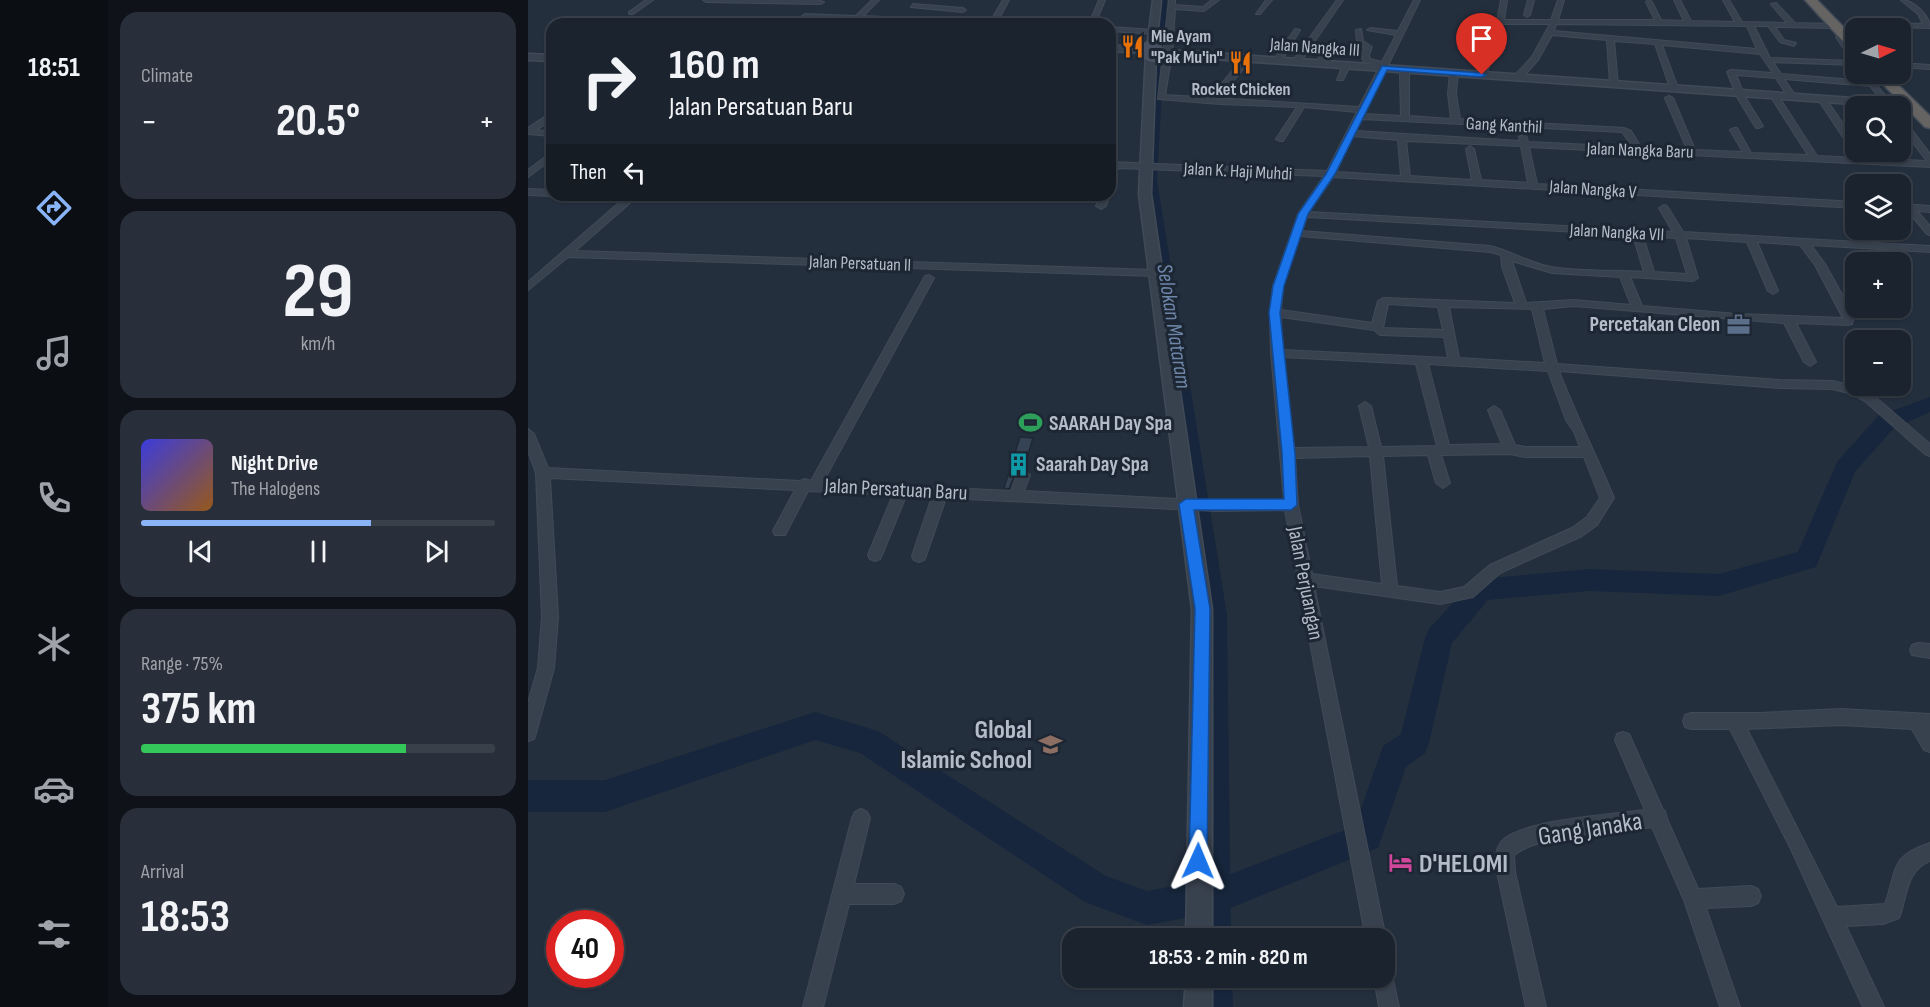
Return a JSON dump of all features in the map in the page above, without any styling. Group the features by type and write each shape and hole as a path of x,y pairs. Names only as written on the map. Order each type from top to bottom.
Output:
{"highway":[{"path":"1819,2 1835,26 1845,28"},
{"path":"1819,2 1845,24"},
{"path":"1882,84 1898,96"},
{"path":"1897,84 1930,117"},
{"path":"1909,84 1930,108"},
{"path":"1911,106 1930,124"}],"street":[{"path":"631,13 650,0"},
{"path":"706,0 823,1"},
{"path":"823,1 803,18 860,18 876,0"},
{"path":"898,18 919,0"},
{"path":"958,18 963,10 965,0"},
{"path":"996,18 1006,0"},
{"path":"1095,18 1101,3 1109,0"},
{"path":"1158,0 1152,52 1151,167 1144,194 1192,505 1202,609 1199,928"},
{"path":"1167,53 1172,3 1205,9 1216,0"},
{"path":"1258,13 1269,0"},
{"path":"1296,62 1340,0"},
{"name":"Jalan Perjuangan","path":"1374,928 1291,505 1275,313 1278,286 1303,214 1330,174 1417,0"},
{"path":"1482,75 1500,22 1504,0"},
{"path":"1527,15 1531,0"},
{"path":"1518,77 1535,58 1550,33 1561,0"},
{"path":"1677,0 1688,22"},
{"path":"1726,0 1740,24"},
{"path":"1904,0 1921,14 1920,16 1930,26"},
{"path":"1649,2 1671,93 1692,152"},
{"path":"1774,4 1793,26"},
{"path":"913,6 963,10"},
{"path":"1500,22 1688,22 1835,26"},
{"path":"1675,22 1679,32"},
{"path":"1708,23 1719,35"},
{"path":"1750,25 1762,52 1791,95"},
{"path":"1770,25 1782,41 1794,44"},
{"path":"1911,27 1930,26"},
{"path":"1116,29 1154,32"},
{"path":"1277,61 1297,30"},
{"path":"1359,30 1360,42 1368,47 1365,55 1367,60 1385,66"},
{"path":"1370,30 1399,33"},
{"path":"1550,33 1762,52"},
{"path":"1845,34 1839,37 1845,46"},
{"path":"1610,40 1614,84"},
{"path":"1318,64 1328,45"},
{"name":"Jalan Nangka III","path":"1116,49 1614,84 1671,93 1739,92 1845,100"},
{"path":"1726,49 1728,58"},
{"name":"Gang Kanthil","path":"1167,53 1161,96 1302,105 1405,119 1624,130 1639,150"},
{"path":"528,57 546,58"},
{"path":"1221,90 1248,58"},
{"path":"1768,60 1845,62"},
{"path":"1911,65 1930,66"},
{"path":"1340,78 1346,66"},
{"path":"1405,119 1403,80 1406,69"},
{"path":"1759,126 1739,92 1731,72 1780,77 1845,78"},
{"path":"1454,73 1452,94 1456,122"},
{"path":"1773,94 1814,158"},
{"path":"1821,98 1845,134"},
{"path":"1280,139 1302,105"},
{"path":"1501,112 1505,125"},
{"path":"528,132 546,120"},
{"path":"1521,126 1533,185"},
{"path":"1734,130 1748,154"},
{"path":"528,132 546,134"},
{"name":"Jalan Nangka Baru","path":"1350,133 1402,138 1845,159"},
{"path":"1911,135 1930,162"},
{"path":"1402,138 1406,178"},
{"path":"1470,149 1477,182"},
{"path":"528,174 546,160"},
{"name":"Jalan Nangka Baru","path":"1911,161 1930,162"},
{"name":"Jalan K. Haji Muhdi","path":"1116,165 1330,174"},
{"name":"Jalan Nangka V","path":"1330,174 1845,204"},
{"path":"528,192 546,193"},
{"path":"528,287 627,201"},
{"path":"1101,206 1103,201"},
{"path":"1911,207 1930,209"},
{"path":"1295,233 1383,238 1490,249 1506,253 1521,262 1552,270 1694,277 1680,235 1664,208"},
{"path":"1911,213 1930,232"},
{"name":"Jalan Nangka VII","path":"1303,214 1930,249"},
{"path":"1637,233 1650,275"},
{"path":"1751,239 1773,291"},
{"path":"1377,327 1384,300 1522,307 1574,303 1737,317 1849,321 1838,295 1820,264 1803,242"},
{"path":"1506,253 1507,267 1522,307"},
{"name":"Jalan Persatuan II","path":"565,254 1155,273"},
{"path":"626,264 634,255"},
{"path":"1624,274 1637,308"},
{"path":"780,531 810,484 929,278"},
{"path":"1443,303 1454,362"},
{"path":"1305,579 1440,598 1468,593 1495,569 1577,532 1592,522 1607,498 1580,431 1572,420 1552,367 1537,306"},
{"path":"1275,313 1377,327 1383,332 1448,334"},
{"path":"1788,319 1810,362"},
{"path":"1277,353 1552,367 1780,384 1833,385 1856,391 1884,409 1930,451"},
{"path":"1421,361 1439,450 1443,483"},
{"path":"1365,406 1376,451 1390,591"},
{"path":"1494,410 1510,449"},
{"path":"528,434 543,473 550,617 546,668 529,730"},
{"path":"1288,453 1510,449 1525,452 1589,452"},
{"name":"Jalan Persatuan Baru","path":"543,473 810,484 1192,505 1291,505"},
{"path":"1016,496 1023,475"},
{"path":"875,555 902,490"},
{"path":"919,556 941,492"},
{"path":"1691,721 1735,722 1841,717 1924,722 1930,744"},
{"path":"1735,722 1797,843 1874,1007"},
{"path":"1623,740 1694,899 1730,1007"},
{"path":"813,1007 861,818"},
{"name":"Gang Janaka","path":"1536,1007 1506,872 1504,858 1507,847 1517,840 1541,834 1659,818"},
{"path":"1831,917 1883,914 1892,911 1905,867 1910,859 1930,852"},
{"path":"842,894 894,894"},
{"path":"1694,899 1751,896"},
{"path":"1198,1007 1199,988"},
{"path":"1386,988 1389,1007"}],"building":[{"name":"Saarah Day Spa","path":"1020,437 1033,438 1024,468 1016,471 1009,489 1004,488"}],"waterway":[{"name":"Selokan Mataram","path":"1163,0 1152,180 1219,615 1220,928"},
{"path":"528,796 605,796 815,726 867,741 1097,890 1147,908 1223,894 1367,837 1394,757 1414,743 1439,638 1481,590 1589,580 1719,585 1807,560 1845,468 1886,422 1930,404"},
{"name":"Selokan Mataram","path":"1221,988 1222,1007"}],"place":[{"name":"Mie Ayam \"Pak Mu'in\"","path":"1133,46"},
{"name":"Rocket Chicken","path":"1241,63"},
{"name":"Percetakan Cleon","path":"1738,324"},
{"name":"SAARAH Day Spa","path":"1031,423"},
{"name":"Saarah Day Spa","path":"1018,464"},
{"name":"Global Islamic School","path":"1050,744"},
{"name":"D'HELOMI","path":"1401,863"}],"route":[{"path":"1198,861 1202,609 1186,504 1291,505 1275,313 1278,286 1303,214 1330,174 1361,110 1385,68 1482,75"}]}
